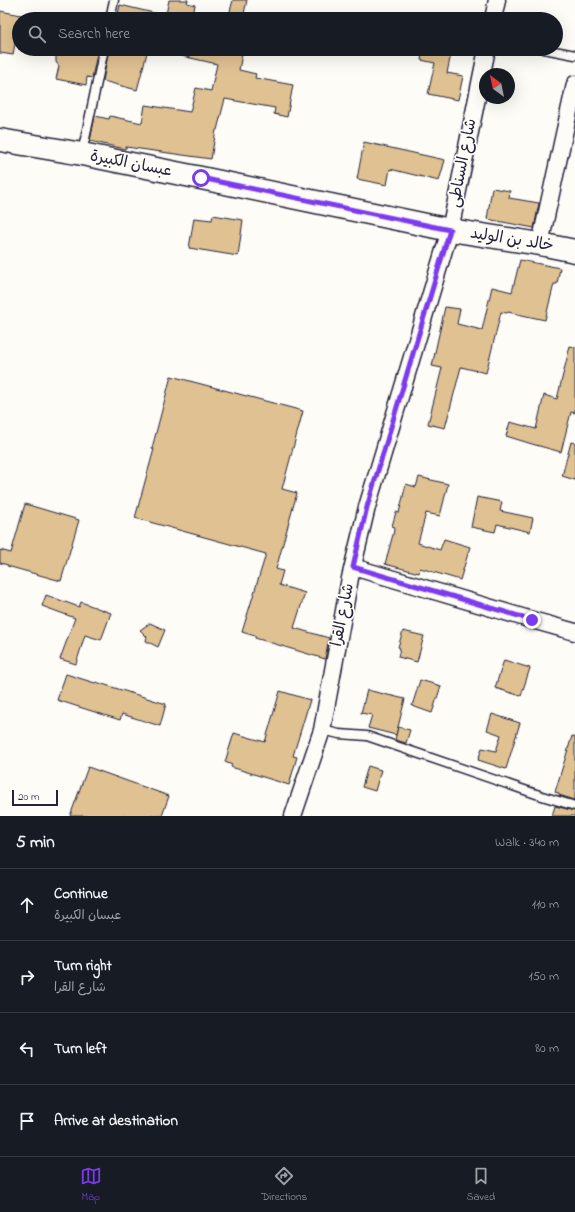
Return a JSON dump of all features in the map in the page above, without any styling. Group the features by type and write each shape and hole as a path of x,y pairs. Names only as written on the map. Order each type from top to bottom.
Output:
{"main road":[{"name":"عبسان الكبيرة","path":"0,140 82,154 450,230"},
{"name":"خالد بن الوليد","path":"450,230 575,251"}],"street":[{"path":"494,12 497,0"},
{"name":"شارع السناطى","path":"450,230 486,56"},
{"path":"540,244 575,84"},
{"name":"شارع القرا","path":"293,816 322,730 353,567 367,507 450,230"},
{"path":"353,567 575,632"}],"lane":[{"path":"111,12 114,0"},
{"path":"563,53 575,55"},
{"path":"82,154 103,56"},
{"path":"322,730 339,734 367,736 575,806"}],"building":[{"path":"169,0 188,0 187,3 195,5 194,12 166,12"},
{"path":"233,0 247,0 244,12 230,12"},
{"path":"120,5 150,12 118,12"},
{"path":"0,11 12,13 12,55 0,53"},
{"path":"56,56 97,56 92,78 87,77 86,85 56,79 59,66 56,62"},
{"path":"108,56 146,56 137,90 103,81"},
{"path":"182,56 242,56 239,70 256,74 255,78 293,85 287,117 274,114 275,108 225,99 216,130 211,159 126,147 125,149 90,141 95,116 109,119 110,116 142,123 145,105 190,112 196,88 211,91 217,64"},
{"path":"422,56 451,56 447,73 463,76 458,100 428,94 435,63 421,60"},
{"path":"364,142 445,160 439,181 390,169 387,185 357,179"},
{"path":"492,188 510,191 509,198 539,203 534,228 487,219"},
{"path":"213,215 243,220 238,256 189,248 194,218 212,220"},
{"path":"520,260 560,268 557,284 554,284 545,320 508,312 501,312 486,373 461,367 445,428 428,424 442,368 432,366 445,307 460,309 457,324 482,330 492,287 512,292"},
{"path":"570,346 575,347 575,413 571,412 561,452 506,436 510,422 536,429 544,395 557,399"},
{"path":"171,376 303,411 282,489 297,493 276,569 283,571 279,585 305,593 294,628 329,638 325,659 255,638 255,636 242,632 266,554 135,518 154,449 152,448"},
{"path":"571,442 575,443 575,480 562,476"},
{"path":"419,477 448,484 440,516 426,513 418,543 440,550 444,539 470,547 460,580 420,568 419,573 385,564 395,527 392,526 396,512 399,513 406,484 416,487"},
{"path":"477,497 502,502 500,511 533,518 530,532 497,524 495,532 471,527"},
{"path":"25,504 79,520 61,581 0,563 0,550 11,553"},
{"path":"46,595 79,607 81,602 111,613 101,640 85,635 76,664 60,659 75,618 42,606"},
{"path":"150,623 165,630 158,647 146,641 147,637 140,630"},
{"path":"403,631 424,636 417,662 398,657 400,648 398,647"},
{"path":"504,660 530,668 521,696 495,688"},
{"path":"66,674 166,704 160,726 122,714 120,720 57,700"},
{"path":"420,680 441,686 432,713 412,706"},
{"path":"367,690 405,699 396,735 368,728 372,715 361,713"},
{"path":"280,691 310,700 293,756 297,757 289,785 231,767 232,765 225,762 234,733 265,742"},
{"path":"492,714 520,723 506,769 478,760 482,748 496,751 501,735 487,730"},
{"path":"398,727 410,730 406,743 395,740"},
{"path":"572,736 575,737 575,800 559,795 559,793 555,792"},
{"path":"368,766 381,770 375,791 362,787"},
{"path":"88,767 169,796 162,816 70,816"},
{"path":"555,806 575,811 575,816 552,816"}],"route":[{"path":"201,178 450,230 367,507 353,567 532,620"}]}
